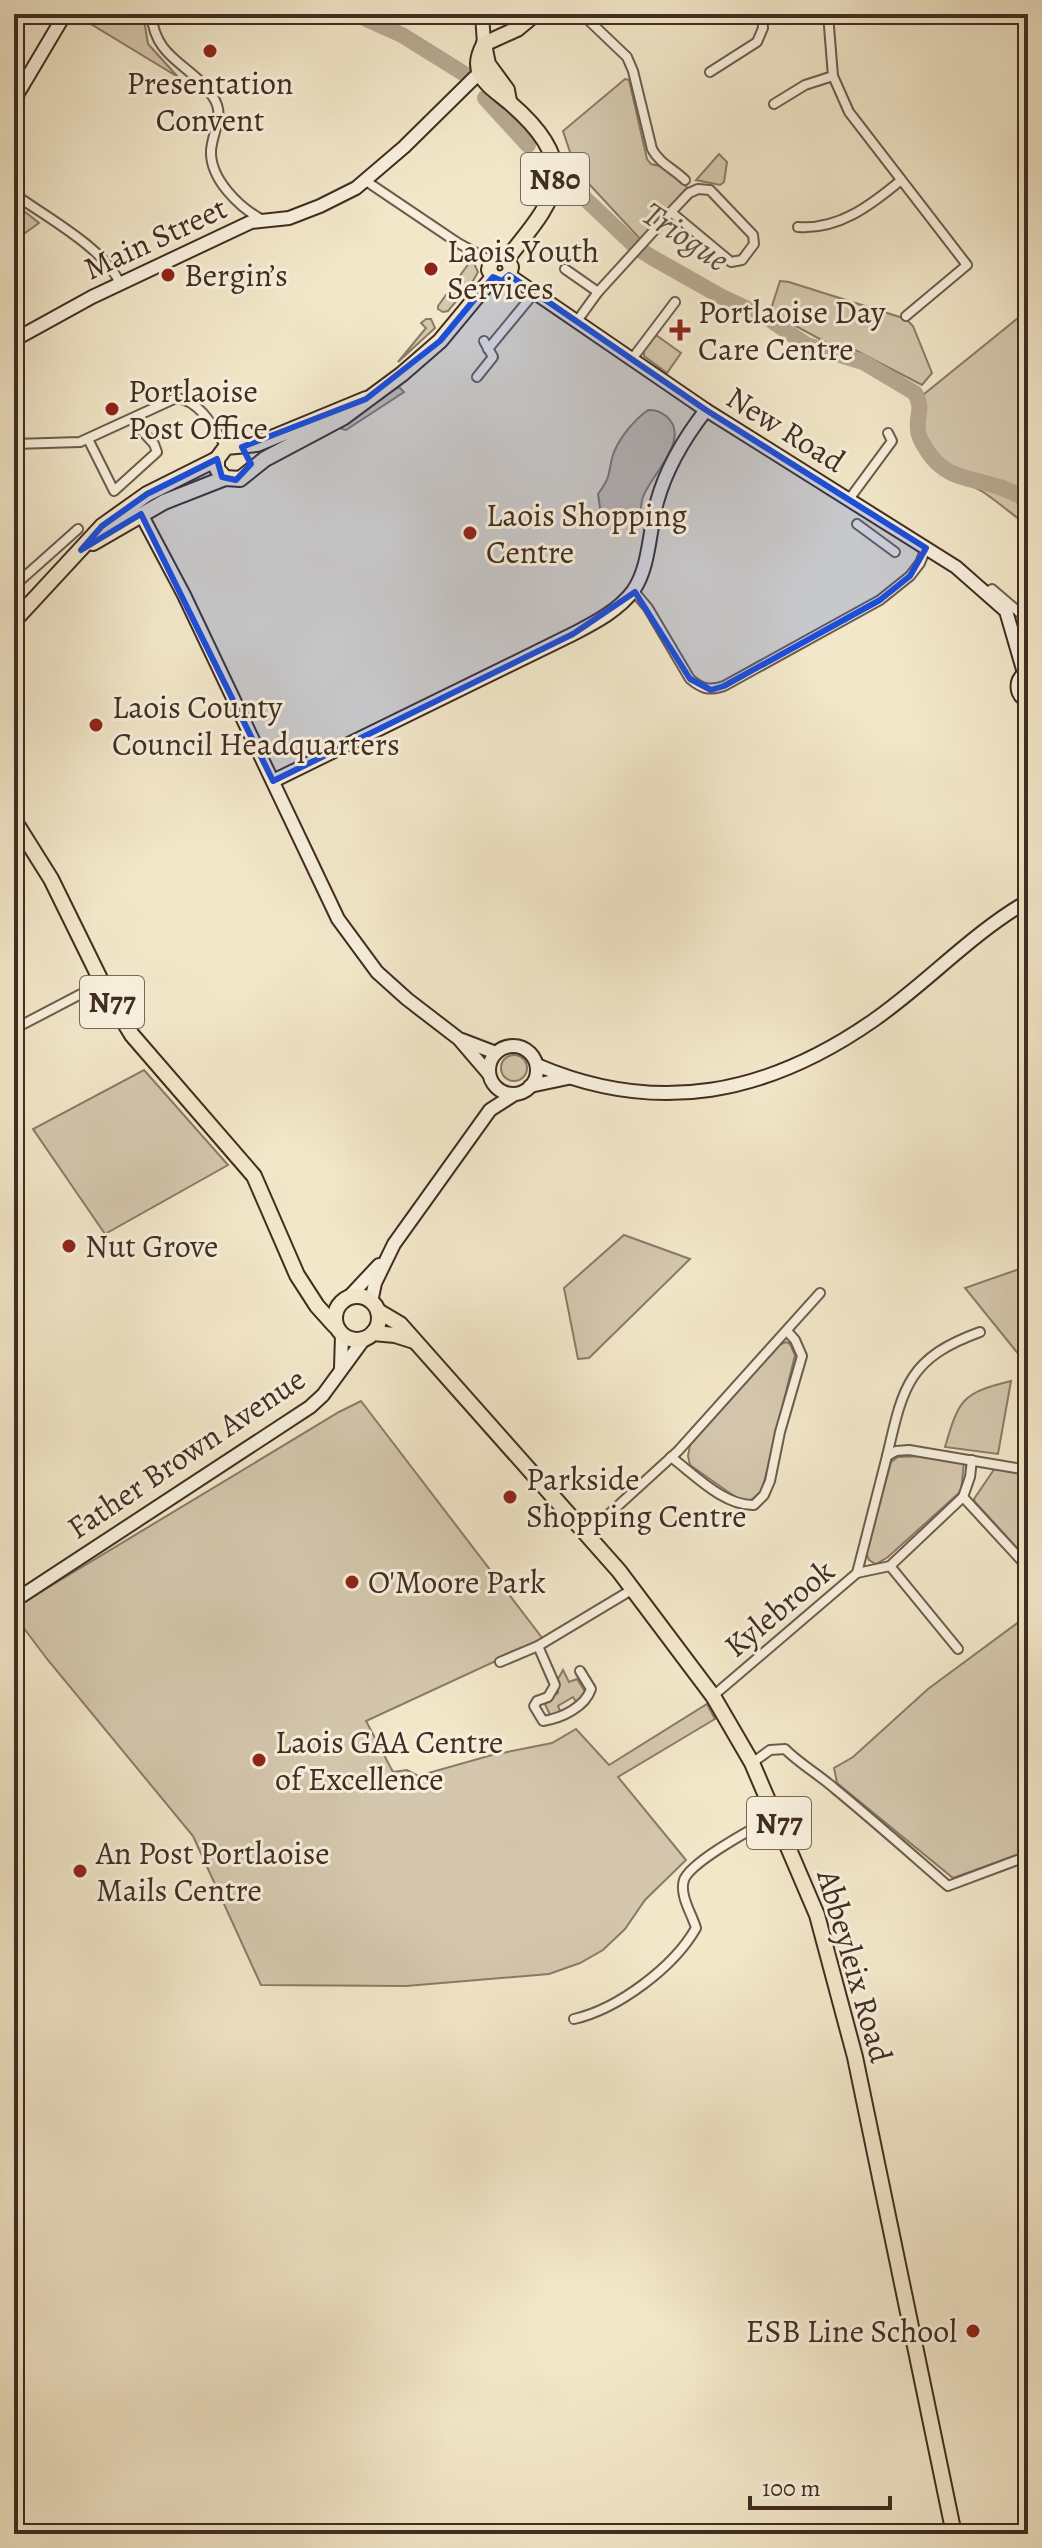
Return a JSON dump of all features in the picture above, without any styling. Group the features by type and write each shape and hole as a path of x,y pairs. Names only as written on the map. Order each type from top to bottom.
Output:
{"main road":[{"path":"14,100 65,14"},
{"path":"474,79 478,56 484,44 482,14"},
{"path":"484,44 517,29 535,14"},
{"name":"N80","path":"484,44 488,64 507,90 509,101"},
{"name":"N80","path":"474,79 509,101 544,141 555,172 549,197 507,259"},
{"name":"Main Street","path":"14,340 64,311 247,223 302,214 329,202 366,181 474,79"},
{"path":"498,257 507,259 511,267 509,275 501,279 493,277 489,270 491,261 498,257"},
{"name":"New Road","path":"509,275 706,410 956,567 1006,611 1026,672 1018,680 1017,689 1028,702"},
{"path":"81,550 187,491 225,478 240,479 250,468 344,417 432,349 493,277"},
{"path":"15,620 102,526 127,507 221,453 279,437 366,399"},
{"path":"273,781 606,615 633,590 641,574 666,476 694,425 706,410"},
{"path":"242,447 250,456 250,468"},
{"path":"221,453 217,469 225,478"},
{"path":"141,514 184,595 346,932 377,972 459,1039 503,1092 515,1094"},
{"name":"N77","path":"14,820 30,843 76,928 102,983 141,1046 254,1176 288,1257 317,1306 339,1331"},
{"path":"537,1065 568,1078 637,1093 681,1094 723,1089 780,1073 815,1057 876,1019 945,961 1028,901"},
{"path":"459,1039 496,1053"},
{"path":"490,1110 490,1063 496,1053 506,1046 523,1047 532,1054 537,1065 536,1076 530,1086"},
{"path":"414,1341 395,1335 352,1340 339,1331 336,1309 384,1260 490,1110 530,1086 568,1078"},
{"path":"369,1336 378,1322 374,1306 375,1283 384,1260"},
{"name":"N77","path":"307,1289 324,1298 361,1297 374,1306"},
{"name":"Abbeyleix Road","path":"374,1306 400,1324 633,1589 713,1696 752,1763 817,1915 855,2057 954,2534"},
{"name":"Father Brown Avenue","path":"339,1331 341,1368"},
{"name":"Father Brown Avenue","path":"14,1601 292,1420 323,1395 341,1368 369,1336"}],"street":[{"path":"153,14 157,42 201,81 216,103 219,120 211,156 220,179 234,198 261,219"},
{"path":"582,14 627,57 652,149 657,159 685,180"},
{"path":"710,72 757,42 763,28 762,14"},
{"path":"828,14 833,76 849,112 967,265 906,316"},
{"path":"774,104 805,85 833,76"},
{"path":"366,181 458,243 491,261"},
{"path":"798,227 824,226 849,217 900,181"},
{"path":"577,321 598,292 671,212 689,193 698,189 710,190 753,235 754,244 742,260 731,262 671,212"},
{"path":"14,194 103,258 116,273 120,284"},
{"path":"565,269 598,292"},
{"path":"477,377 493,361 486,345 535,292"},
{"path":"632,359 675,302"},
{"path":"14,444 74,443 157,409 167,400 185,399 205,415 221,453"},
{"path":"88,439 114,491 157,452 154,444 132,420"},
{"path":"850,498 892,441 888,433"},
{"path":"872,535 879,517"},
{"path":"857,524 895,552"},
{"path":"14,586 78,529"},
{"path":"633,590 648,608 684,672 699,688 711,690 724,686 880,600 910,576 926,548"},
{"path":"986,592 992,589 1028,620"},
{"path":"14,853 30,843"},
{"path":"14,1029 102,983"},
{"path":"586,1535 671,1457 820,1293"},
{"path":"671,1457 725,1497 741,1505 754,1505 764,1495 775,1464 780,1432 802,1356 787,1331"},
{"name":"Kylebrook","path":"713,1696 857,1573 901,1400 912,1376 933,1354 959,1339 980,1332"},
{"path":"887,1456 896,1451 909,1450 1028,1470"},
{"path":"857,1573 890,1566 963,1497 972,1460"},
{"path":"963,1497 1021,1560"},
{"path":"890,1566 958,1649"},
{"path":"500,1662 538,1646 633,1589"},
{"path":"538,1646 555,1685 548,1697 537,1701 534,1706 543,1721 568,1712 582,1704 589,1695 591,1689 580,1671"},
{"path":"752,1763 770,1750 785,1749 948,1886 1028,1856"},
{"path":"573,2018 597,2014 626,1997 677,1952 696,1928 683,1894 684,1879 697,1864 775,1816"}],"highlighted area":[{"path":"509,275 706,410 926,548 910,576 880,600 724,686 711,690 690,679 635,592 573,634 273,781 141,514 81,550 102,526 147,494 217,459 222,477 236,480 251,464 242,447 366,399 440,341 493,277 502,281"}],"shaded area":[{"path":"84,14 143,14 148,44 178,77 86,21"},
{"path":"625,79 629,80 647,159 651,164 664,167 688,188 641,240 576,170 563,131"},
{"path":"719,154 727,162 724,182 720,185 696,180"},
{"path":"14,203 39,223 14,241"},
{"path":"472,259 478,272 473,281 448,311 438,309 438,306"},
{"path":"780,281 906,319 913,326 932,373 922,385 853,349 827,343 770,312"},
{"path":"1028,310 1028,526 983,492 949,477 930,463 916,436 913,403"},
{"path":"431,319 435,328 398,362 426,328 421,323"},
{"path":"656,335 681,353 667,373 644,356 644,350"},
{"path":"399,387 404,392 346,430 342,429 342,422"},
{"path":"648,410 666,416 673,425 675,435 672,446 647,488 637,515 614,517 601,514 598,494 607,480 614,451 626,431"},
{"path":"514,1055 523,1059 527,1068 523,1077 514,1081 505,1077 501,1068 505,1059"},
{"path":"144,1070 228,1165 105,1234 33,1129"},
{"path":"624,1235 690,1259 589,1358 578,1359 564,1288"},
{"path":"1028,1266 1028,1366 965,1288"},
{"path":"786,1342 795,1355 762,1491 750,1501 741,1501 690,1465 690,1445 779,1345"},
{"path":"1011,1381 998,1454 945,1447 954,1418 965,1400 972,1394"},
{"name":"Laois GAA Centre of Excellence","path":"361,1401 543,1639 366,1721 393,1772 407,1770 418,1776 492,1755 552,1743 576,1729 609,1765 707,1704 715,1719 618,1777 686,1860 645,1900 625,1929 603,1950 580,1963 549,1974 406,1986 261,1985 193,1836 14,1615 14,1608"},
{"path":"924,1456 964,1462 961,1491 888,1557 876,1564 869,1560 866,1553 891,1462 898,1457"},
{"path":"995,1468 1028,1475 1027,1549 1019,1550 975,1502"},
{"path":"1028,1615 1028,1851 953,1878 837,1783 834,1768 853,1757 928,1689"},
{"path":"563,1670 569,1682 577,1679 586,1693 576,1702 573,1697 558,1706 561,1713 550,1715 544,1702 558,1693 558,1679"}],"waterway":[{"name":"Triogue","path":"355,14 402,35 463,73"},
{"name":"Triogue","path":"485,98 528,145"},
{"name":"Triogue","path":"573,187 637,248 653,258 722,297 769,319 807,345 863,362 915,393 919,404 919,436 935,461 951,473 1003,488 1028,499"}],"place":[{"name":"Presentation Convent","path":"210,51"},
{"name":"Laois Youth Services","path":"431,269"},
{"name":"Bergin’s","path":"168,275"},
{"name":"Portlaoise Day Care Centre","path":"680,330"},
{"name":"Portlaoise Post Office","path":"112,409"},
{"name":"Laois Shopping Centre","path":"470,533"},
{"name":"Laois County Council Headquarters","path":"96,725"},
{"name":"Nut Grove","path":"69,1246"},
{"name":"Parkside Shopping Centre","path":"510,1497"},
{"name":"O'Moore Park","path":"352,1582"},
{"name":"Laois GAA Centre of Excellence","path":"259,1760"},
{"name":"An Post Portlaoise Mails Centre","path":"80,1871"},
{"name":"ESB Line School","path":"973,2331"}]}
